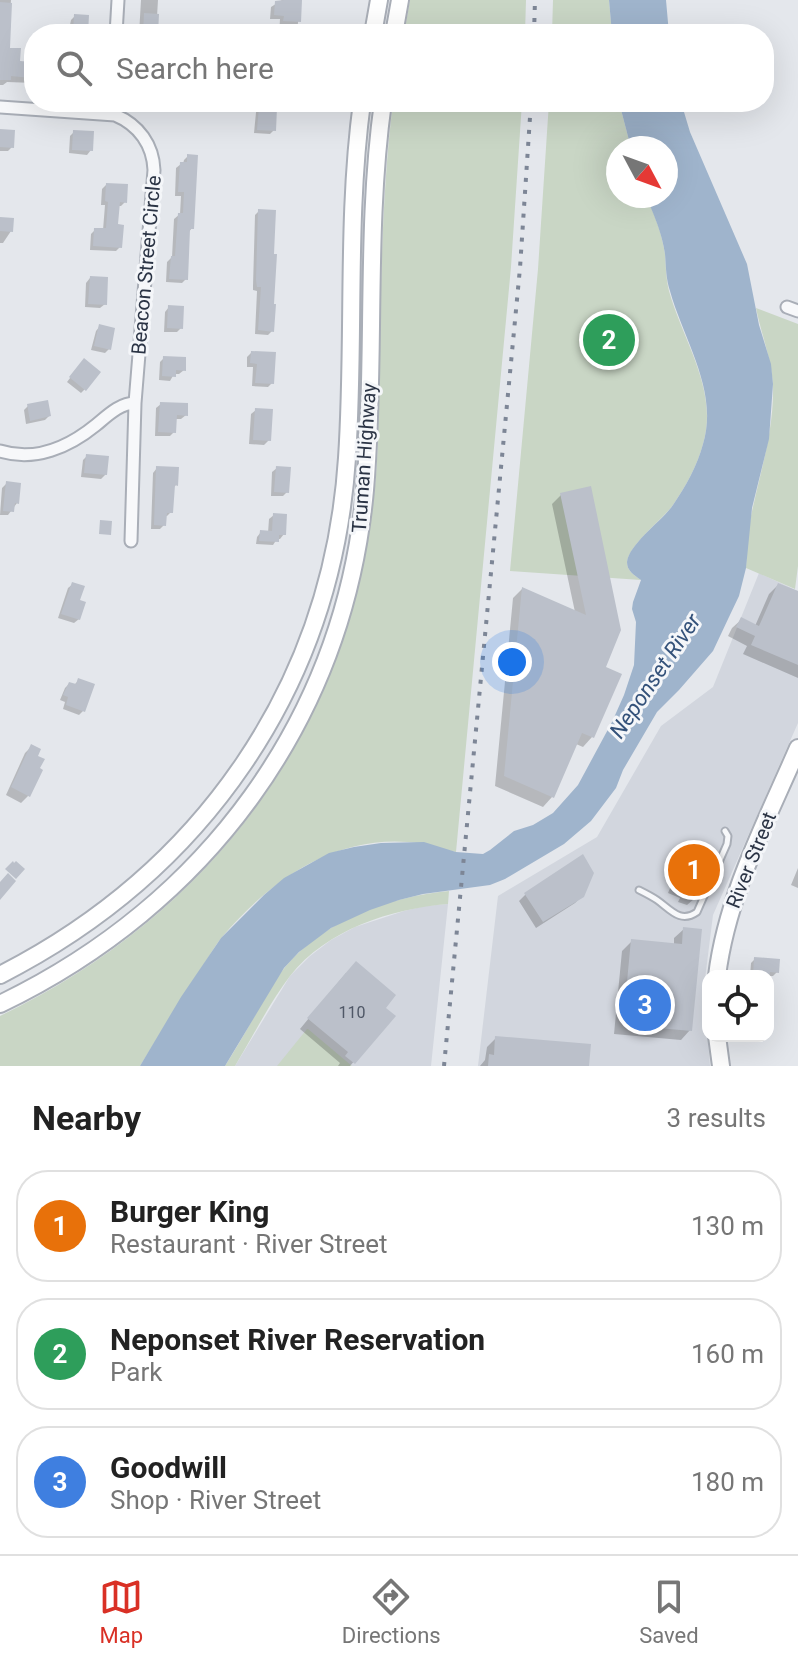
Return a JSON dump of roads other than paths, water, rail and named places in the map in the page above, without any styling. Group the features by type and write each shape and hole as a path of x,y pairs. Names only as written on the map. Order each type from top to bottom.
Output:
{"main road":[{"path":"375,24 379,0"},
{"path":"396,24 400,0"},
{"name":"Truman Highway","path":"0,975 85,926 160,864 195,828 242,767 270,722 292,677 319,606 338,531 347,458 354,180 361,112"},
{"name":"Truman Highway","path":"0,1004 61,973 134,922 170,890 224,834 254,795 304,708 337,625 347,589 367,468 375,178 382,112"},
{"path":"351,335 371,336"},
{"name":"River Street","path":"718,970 736,892 798,748"},
{"path":"47,950 61,973"},
{"path":"718,1042 721,1066"}],"street":[{"path":"117,24 118,0"},
{"name":"Beacon Street Circle","path":"0,107 24,107"},
{"name":"Beacon Street Circle","path":"114,112 138,130 149,146 154,162 135,403 131,541"},
{"path":"0,451 26,455 54,450 75,441 123,405 135,403"}],"lane":[{"path":"639,890 678,916 693,916 727,844 725,831"}],"water":[{"path":"609,0 666,0 668,24 611,24"},
{"name":"Neponset River","path":"622,112 684,112 747,264 759,325 771,364 773,384 769,439 752,508 746,568 739,596 713,651 657,712 616,788 591,821 564,844 490,885 399,900 331,928 299,952 284,968 225,1066 140,1066 221,938 284,878 329,853 381,843 424,842 456,852 483,854 514,831 533,825 553,813 578,785 612,722 634,665 636,622 632,609 641,580 628,568 629,555 668,511 691,476 707,424 703,385 670,291 657,224 651,208 678,208 678,136 628,136"}],"railway":[{"path":"534,24 535,0"},
{"path":"444,1066 520,268 530,112"}],"place":[{"name":"Neponset River Reservation","path":"609,340"},
{"name":"Burger King","path":"694,870"},
{"name":"Goodwill","path":"645,1005"}]}
